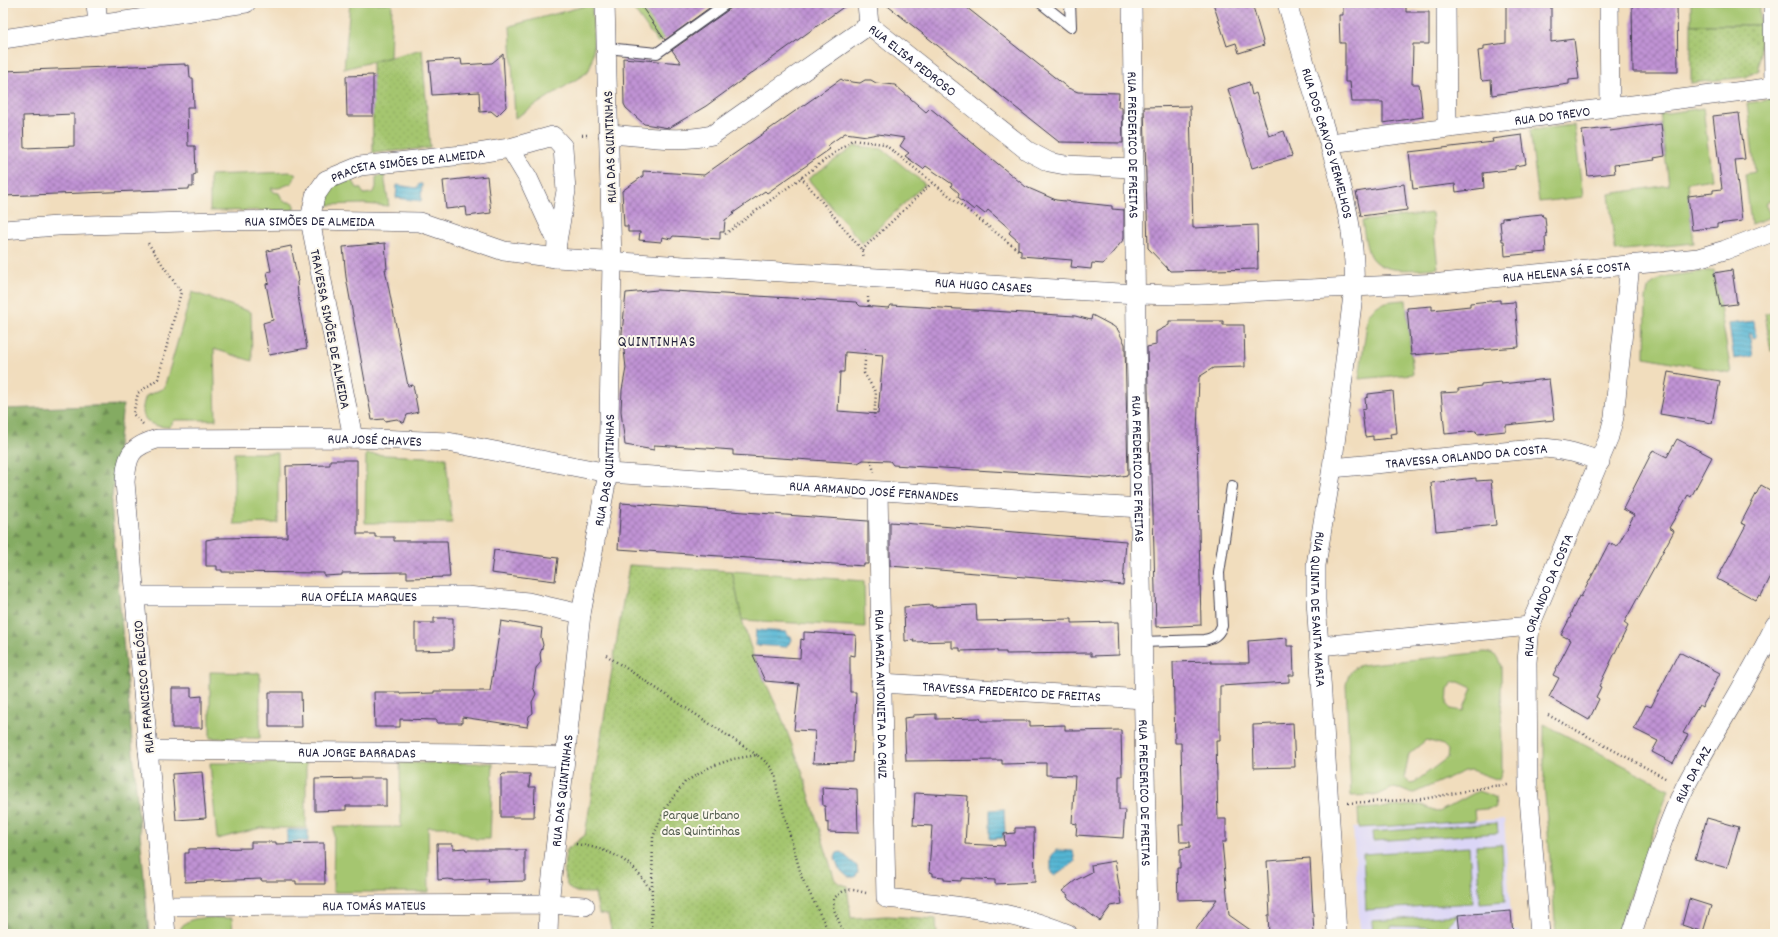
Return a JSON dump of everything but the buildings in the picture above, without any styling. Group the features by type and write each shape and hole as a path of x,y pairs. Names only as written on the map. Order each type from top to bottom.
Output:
{"street":[{"path":"96,3 98,25"},
{"name":"RUA DAS QUINTINHAS","path":"548,934 549,904 581,614 608,473 612,262 605,3"},
{"path":"868,3 869,25"},
{"name":"RUA FREDERICO DE FREITAS","path":"1132,3 1133,168 1148,917 1147,934"},
{"name":"RUA DOS CRAVOS VERMELHOS","path":"1286,3 1338,171 1353,242 1355,264 1354,287"},
{"path":"1446,3 1447,127"},
{"path":"1609,3 1610,107"},
{"path":"1773,3 1774,87"},
{"path":"3,39 242,4"},
{"name":"RUA ELISA PEDROSO","path":"608,134 676,139 696,139 712,135 869,25 1028,151 1049,162 1064,165 1133,168"},
{"name":"RUA DO TREVO","path":"1330,143 1447,127 1774,87"},
{"name":"PRACETA SIMÕES DE ALMEIDA","path":"310,220 315,196 326,180 360,166 472,154 510,148 553,136 563,147 566,190 556,249"},
{"path":"510,148 528,178 556,249"},
{"name":"RUA SIMÕES DE ALMEIDA","path":"3,230 135,224 310,220 420,222 504,251 556,249 612,262"},
{"name":"TRAVESSA SIMÕES DE ALMEIDA","path":"310,220 352,438"},
{"name":"RUA HELENA SÁ E COSTA","path":"1354,287 1441,283 1698,258 1725,250 1775,231"},
{"name":"RUA HUGO CASAES","path":"612,262 1136,294 1178,295 1354,287"},
{"name":"RUA ORLANDO DA COSTA","path":"1540,934 1528,785 1527,662 1530,626 1608,440 1614,417 1630,265"},
{"name":"RUA QUINTA DE SANTA MARIA","path":"1337,934 1319,646 1316,565 1332,468 1354,287"},
{"name":"RUA JOSÉ CHAVES","path":"148,441 352,438 448,442 608,473"},
{"name":"RUA FRANCISCO RELÓGIO","path":"148,441 127,461 125,482 148,750 166,934"},
{"name":"TRAVESSA ORLANDO DA COSTA","path":"1332,468 1544,448 1568,450 1586,455 1600,462"},
{"name":"RUA ARMANDO JOSÉ FERNANDES","path":"608,473 1140,508"},
{"name":"RUA MARIA ANTONIETA DA CRUZ","path":"878,491 886,898"},
{"name":"RUA OFÉLIA MARQUES","path":"135,596 467,596 528,602 581,614"},
{"name":"RUA DA PAZ","path":"1632,934 1673,815 1686,786 1775,625"},
{"path":"1319,646 1530,626"},
{"name":"TRAVESSA FREDERICO DE FREITAS","path":"881,683 1144,699"},
{"name":"RUA JORGE BARRADAS","path":"148,750 476,753 565,757"},
{"path":"886,898 983,909 1022,918 1068,934"},
{"name":"RUA TOMÁS MATEUS","path":"164,906 549,904 585,906"}],"lane":[{"path":"606,48 657,53 727,3"},
{"path":"1041,3 1071,27 1070,3"},
{"path":"1142,642 1204,640 1213,638 1218,634 1222,626 1219,573 1232,486"}],"path":[{"path":"725,234 852,140 884,144 1018,250"},
{"path":"801,177 831,213"},
{"path":"862,250 932,183"},
{"path":"135,224 181,292 158,379 138,393 133,414 148,441"},
{"path":"866,349 864,373 876,393 874,418"},
{"path":"606,655 768,763 776,775 778,789 802,878 830,934"},
{"path":"1528,713 1543,713 1672,782 1686,786"},
{"path":"651,934 653,837 666,807 685,782 710,768 733,759 757,755"},
{"path":"1356,802 1423,799 1492,786 1528,785"},
{"path":"556,841 597,847 619,856 642,877 652,892"},
{"path":"844,934 832,907 834,898 843,890 852,889 886,898"}],"shaded area":[{"path":"1504,819 1512,931 1520,931 1520,934 1360,934 1353,828"}],"green space":[{"path":"350,3 392,3 390,57 344,69"},
{"path":"629,3 714,3 658,43"},
{"path":"1691,3 1760,3 1760,25 1691,25"},
{"path":"592,4 593,48 591,65 588,72 515,118 510,26"},
{"path":"1691,25 1760,25 1759,70 1746,77 1691,83"},
{"path":"422,49 430,148 373,153 372,62"},
{"path":"1775,99 1775,199 1765,203 1771,217 1751,224 1745,174 1755,172 1747,103"},
{"path":"1703,108 1712,179 1687,183 1694,243 1615,251 1609,194 1669,185 1660,114"},
{"path":"1574,125 1583,197 1539,202 1530,130"},
{"path":"855,146 882,149 925,184 862,243 808,179"},
{"path":"291,172 296,175 292,183 279,188 271,188 274,192 279,193 283,201 294,203 294,210 210,211 210,175"},
{"path":"384,175 389,206 365,204 320,205 329,190 336,184 353,181 357,188 360,188 364,194 372,193 376,188 376,177"},
{"path":"1432,213 1438,268 1399,270 1381,266 1374,261 1369,254 1362,221"},
{"path":"1714,270 1731,373 1645,357 1646,299 1648,289 1653,283 1661,278"},
{"path":"192,292 251,312 252,361 214,349 216,420 175,420 169,427 162,427 146,420 143,410 144,404 146,396 164,388"},
{"path":"1406,300 1413,374 1359,379 1368,316 1375,307 1379,305"},
{"path":"1775,312 1775,347 1771,352 1765,313"},
{"path":"123,405 111,504 149,934 3,934 3,409"},
{"path":"234,453 278,453 278,523 234,524"},
{"path":"366,454 446,458 452,523 365,523"},
{"name":"Parque Urbano das Quintinhas","path":"629,565 732,571 742,620 753,655 781,716 803,774 834,878 837,882 847,886 851,918 887,916 936,919 937,934 612,934 608,915 599,914 595,893 576,892 567,885 564,874 566,850 585,835"},
{"path":"732,571 864,581 865,627 742,620"},
{"path":"1485,652 1496,656 1501,667 1502,771 1499,780 1471,770 1464,771 1414,793 1395,787 1378,795 1351,796 1346,685 1350,672 1361,665","holes":["1453,682 1459,682 1472,688 1463,711 1451,709 1447,705 1448,690","1426,740 1443,745 1448,750 1447,758 1415,782 1410,783 1404,778 1409,754"]},
{"path":"210,672 260,673 260,738 210,738"},
{"path":"1544,724 1669,789 1617,934 1556,934 1544,783"},
{"path":"210,763 306,763 306,828 261,828 217,839"},
{"path":"400,763 493,763 490,839 476,839 448,827 428,827 429,892 333,892 334,827 401,827"},
{"path":"1478,791 1495,797 1496,808 1474,810 1475,821 1359,828 1358,809 1421,805 1439,812"},
{"path":"1497,823 1498,833 1373,841 1372,832"},
{"path":"1502,845 1505,901 1480,903 1476,846"},
{"path":"1469,847 1473,903 1366,910 1363,854"},
{"path":"1458,915 1445,928 1392,926 1388,934 1373,934 1372,921"},
{"path":"200,918 232,918 233,934 179,934 181,927 186,922"}],"water":[{"path":"419,184 422,184 421,201 396,198 397,185 417,188"},
{"path":"1754,321 1756,337 1752,338 1751,334 1749,334 1753,356 1734,359 1729,324"},
{"path":"756,630 787,632 787,635 791,636 792,640 786,647 755,645"},
{"path":"1004,809 1005,833 1003,833 1003,838 990,839 990,810"},
{"path":"287,830 308,830 308,841 292,841 293,865 287,865"},
{"path":"1056,850 1073,851 1075,862 1055,876 1051,873 1051,857"},
{"path":"841,852 857,866 858,872 855,877 848,877 839,869 835,857 837,853"}],"district":[{"name":"QUINTINHAS","path":"657,341"}]}
